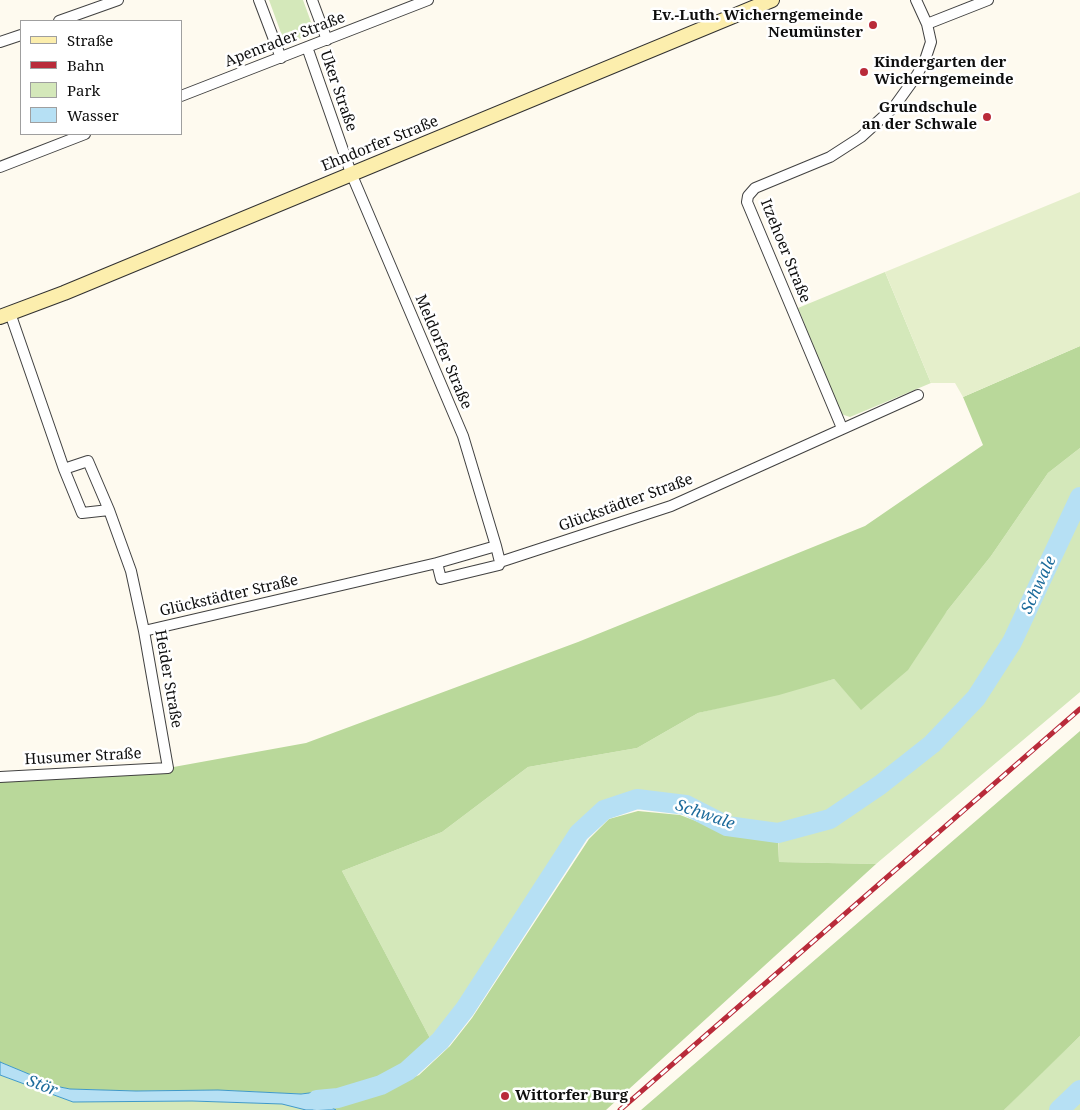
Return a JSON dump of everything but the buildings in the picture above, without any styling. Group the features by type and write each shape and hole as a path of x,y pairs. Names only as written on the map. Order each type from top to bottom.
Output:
{"street":[{"path":"62,20 118,0"},
{"path":"259,0 280,58"},
{"name":"Uker Straße","path":"312,0 327,40"},
{"name":"Apenrader Straße","path":"182,96 428,0"},
{"name":"Ehndorfer Straße","path":"5,315 64,293 772,0"},
{"name":"Itzehoer Straße","path":"842,428 749,209 748,196 755,188 830,157 861,137 894,107 917,75 925,60 930,42 927,24 916,0"},
{"path":"927,24 988,0"},
{"path":"0,42 20,35"},
{"name":"Uker Straße","path":"307,47 351,173"},
{"path":"0,167 82,135"},
{"name":"Meldorfer Straße","path":"351,173 463,436 496,546"},
{"path":"5,315 82,513 109,510"},
{"path":"842,428 918,395"},
{"name":"Glückstädter Straße","path":"437,563 441,579 499,565 500,562 671,506 842,428"},
{"name":"Heider Straße","path":"64,469 88,461 109,510 131,571 144,631 168,768"},
{"path":"496,546 500,562"},
{"name":"Glückstädter Straße","path":"144,631 437,563 496,546"},
{"name":"Husumer Straße","path":"0,776 168,768"}],"green space":[{"path":"269,0 303,0 315,33 285,44"},
{"path":"1080,192 1080,346 963,397 955,383 931,383 885,272"},
{"path":"885,272 931,383 850,417 841,414 798,308"},
{"path":"1080,346 1080,448 1048,473 991,556 947,611 908,670 861,710 834,679 779,695 698,713 637,748 528,767 442,832 342,871 431,1040 409,1062 383,1078 342,1089 301,1094 218,1090 136,1091 70,1089 60,1087 0,1062 0,777 168,768 306,743 578,642 865,526 983,445 963,397"},
{"path":"1080,448 1080,692 876,864 779,862 778,833 727,826 686,805 637,799 604,810 579,833 465,1009 440,1041 431,1040 342,871 442,832 528,767 637,748 698,713 834,679 861,709 947,611 991,556 1048,473"},
{"path":"1080,731 1080,1036 1004,1110 641,1110"},
{"path":"638,811 680,815 725,832 778,841 779,862 876,864 606,1110 336,1110 331,1107 330,1104 333,1102 365,1097 419,1075 450,1046 472,1018 589,839 609,819"},
{"path":"1080,1036 1080,1110 1004,1110 1035,1079"},
{"path":"0,1075 73,1102 192,1101 282,1104 306,1110 0,1110"}],"water":[{"path":"0,1062 60,1087 70,1089 136,1091 218,1090 301,1094 342,1089 346,1100 330,1104 336,1110 306,1110 282,1104 192,1101 73,1102 0,1075"}],"waterway":[{"name":"Schwale","path":"317,1100 338,1098 381,1085 407,1071 440,1041 465,1009 579,833 604,810 637,799 686,805 727,826 778,833 830,819 880,785 932,744 976,698 1012,642 1080,497"},
{"name":"Stör","path":"1059,1110 1080,1090"}],"railway":[{"path":"620,1110 1080,709"}],"place":[{"name":"Ev.-Luth. Wicherngemeinde Neumünster","path":"873,25"},
{"name":"Kindergarten der Wicherngemeinde","path":"864,72"},
{"name":"Grundschule an der Schwale","path":"987,117"},
{"name":"Wittorfer Burg","path":"505,1096"}]}
